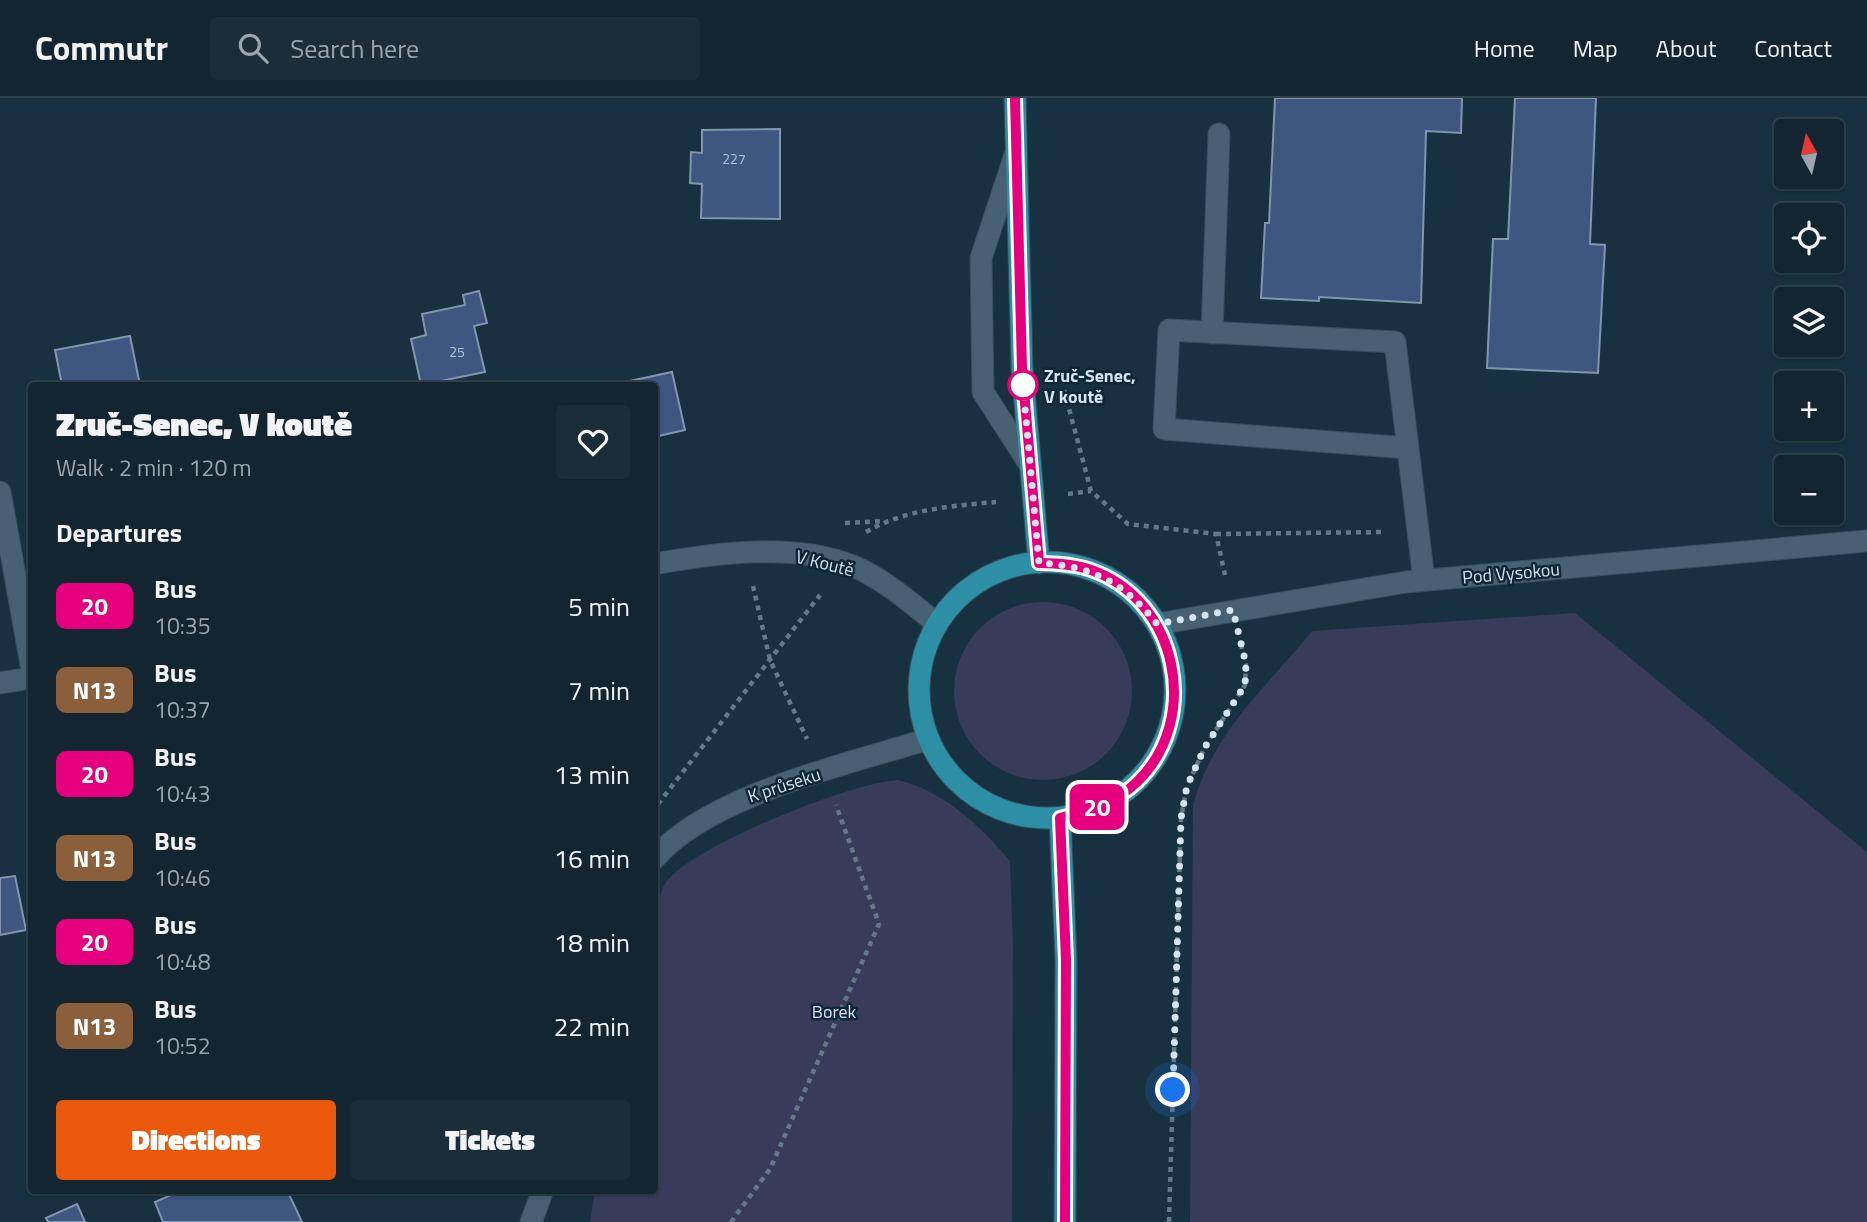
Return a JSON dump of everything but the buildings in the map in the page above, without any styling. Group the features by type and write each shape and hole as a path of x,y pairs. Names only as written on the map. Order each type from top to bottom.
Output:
{"main road":[{"path":"1015,98 1022,368 1039,563"},
{"path":"1039,563 1066,564 1093,571 1118,584 1139,602 1157,624 1168,649 1174,678 1174,696 1167,734 1155,760 1137,782 1114,799 1088,811 1060,818 1032,818 1006,812 981,801 959,784 941,764 928,739 920,711 919,681 924,651 937,625 970,588 991,575 1039,563"},
{"path":"1060,818 1066,960 1065,1222"}],"street":[{"path":"1015,121 1023,98"},
{"path":"1212,333 1219,134"},
{"path":"1016,153 981,258 983,392 1030,465"},
{"path":"1408,448 1164,429 1169,330 1395,342 1408,448 1424,580"},
{"path":"0,492 28,648"},
{"name":"Pod Vysokou","path":"1157,624 1424,580 1867,541"},
{"name":"V Koutě","path":"658,565 746,555 796,554 852,566 898,592 937,625"},
{"path":"0,683 28,679"},
{"name":"K průseku","path":"658,854 668,842 735,801 928,739"},
{"path":"531,1222 542,1194"}],"path":[{"path":"1063,386 1067,410 1091,491 1128,524 1216,534 1418,531"},
{"path":"842,524 884,521"},
{"path":"1169,1222 1181,818 1187,786 1205,747 1245,685 1246,664 1216,534"},
{"path":"731,1222 770,1169 879,924 850,838 770,660 746,555"}],"green space":[{"path":"1043,602 1077,609 1106,628 1125,657 1132,691 1125,725 1106,754 1077,773 1043,780 1009,773 980,754 961,725 954,691 961,657 980,628 1009,609"},
{"path":"1575,613 1867,852 1867,1222 1190,1222 1193,805 1202,778 1227,732 1312,631"},
{"name":"Borek","path":"898,780 930,792 960,811 1010,861 1013,947 1012,1222 590,1222 594,1194 658,1194 658,903 665,884 683,866 740,834 812,803 876,783"}],"bus line":[{"name":"20","path":"1015,98 1022,368 1039,563 1066,564 1093,571 1118,584 1139,602 1157,624 1168,649 1174,678 1174,706 1167,734 1155,760 1137,782 1114,799 1088,811 1060,818 1066,960 1065,1222"}],"place":[{"name":"Zruč-Senec, V koutě","path":"1023,385"}],"route":[{"path":"1023,385 1039,563 1066,564 1093,571 1118,584 1139,602 1157,624 1233,610 1246,664 1245,685 1227,709 1205,747 1187,786 1181,818 1173,1090"}]}
